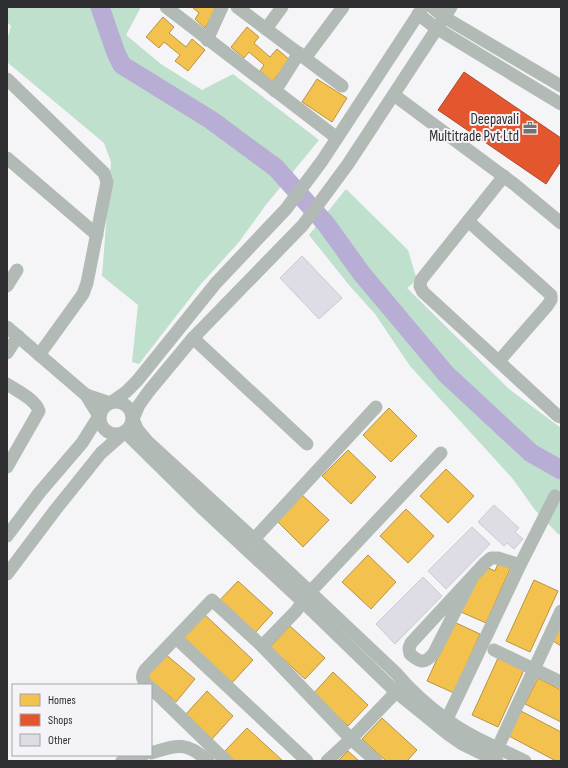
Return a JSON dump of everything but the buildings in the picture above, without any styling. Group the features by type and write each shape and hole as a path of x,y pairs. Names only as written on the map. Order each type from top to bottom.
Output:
{"street":[{"path":"166,7 207,40 337,138"},
{"path":"207,40 222,7"},
{"path":"237,7 342,86"},
{"path":"275,91 343,7"},
{"path":"432,7 448,12 561,86"},
{"path":"266,29 281,8"},
{"path":"7,536 40,492 82,443 105,406 126,392 138,381 216,283 286,209 322,161 421,11 436,28 561,104"},
{"path":"7,574 100,453 125,432 132,424 132,419 139,405 193,338 303,225 348,164 436,28 448,12"},
{"path":"7,78 104,173 107,182 88,283 83,294 39,355"},
{"path":"394,95 504,176 561,223"},
{"path":"7,158 97,235"},
{"path":"504,176 421,280 420,286 424,292 558,416 561,417"},
{"path":"468,221 551,295 551,300 547,306 499,361"},
{"path":"7,286 17,270"},
{"path":"7,327 86,395 100,416 100,421 105,431 115,435 125,432"},
{"path":"7,353 18,336"},
{"path":"193,338 307,444"},
{"path":"7,384 33,402 37,406 38,411 7,467"},
{"path":"86,395 110,403 121,403 126,405 130,409 132,419 137,429 147,442 254,539 306,597"},
{"path":"254,539 376,407"},
{"path":"125,432 203,509 396,673 400,687 451,727 498,747 525,761"},
{"path":"262,646 441,453"},
{"path":"451,727 520,565 556,496"},
{"path":"472,578 434,653 429,660 416,660 410,654 409,648 411,643 472,578 491,558 498,558 520,565"},
{"path":"146,684 142,676 145,670 212,600 262,646 351,739 376,761"},
{"path":"498,747 561,611"},
{"path":"176,638 307,761"},
{"path":"494,650 561,682"},
{"path":"327,761 351,739 400,687"},
{"path":"152,689 226,761"},
{"path":"451,727 462,744 497,761"},
{"path":"152,753 170,747 185,746 208,761"},
{"path":"122,761 140,756"}],"green space":[{"path":"7,7 141,7 126,35 161,64 202,90 233,74 319,140 265,206 239,242 201,284 139,364 132,362 138,305 102,276 111,162 104,143 7,62 7,40 11,26 7,22"},
{"path":"346,189 408,250 417,280 407,288 509,389 561,428 561,535 558,534 535,510 513,479 410,366 375,314 349,285 309,235"}],"waterway":[{"path":"100,7 116,53 122,65 211,120 276,168 326,224 362,274 446,374 531,453 561,470"}],"place":[{"name":"Deepavali Multitrade Pvt Ltd","path":"530,128"}]}
